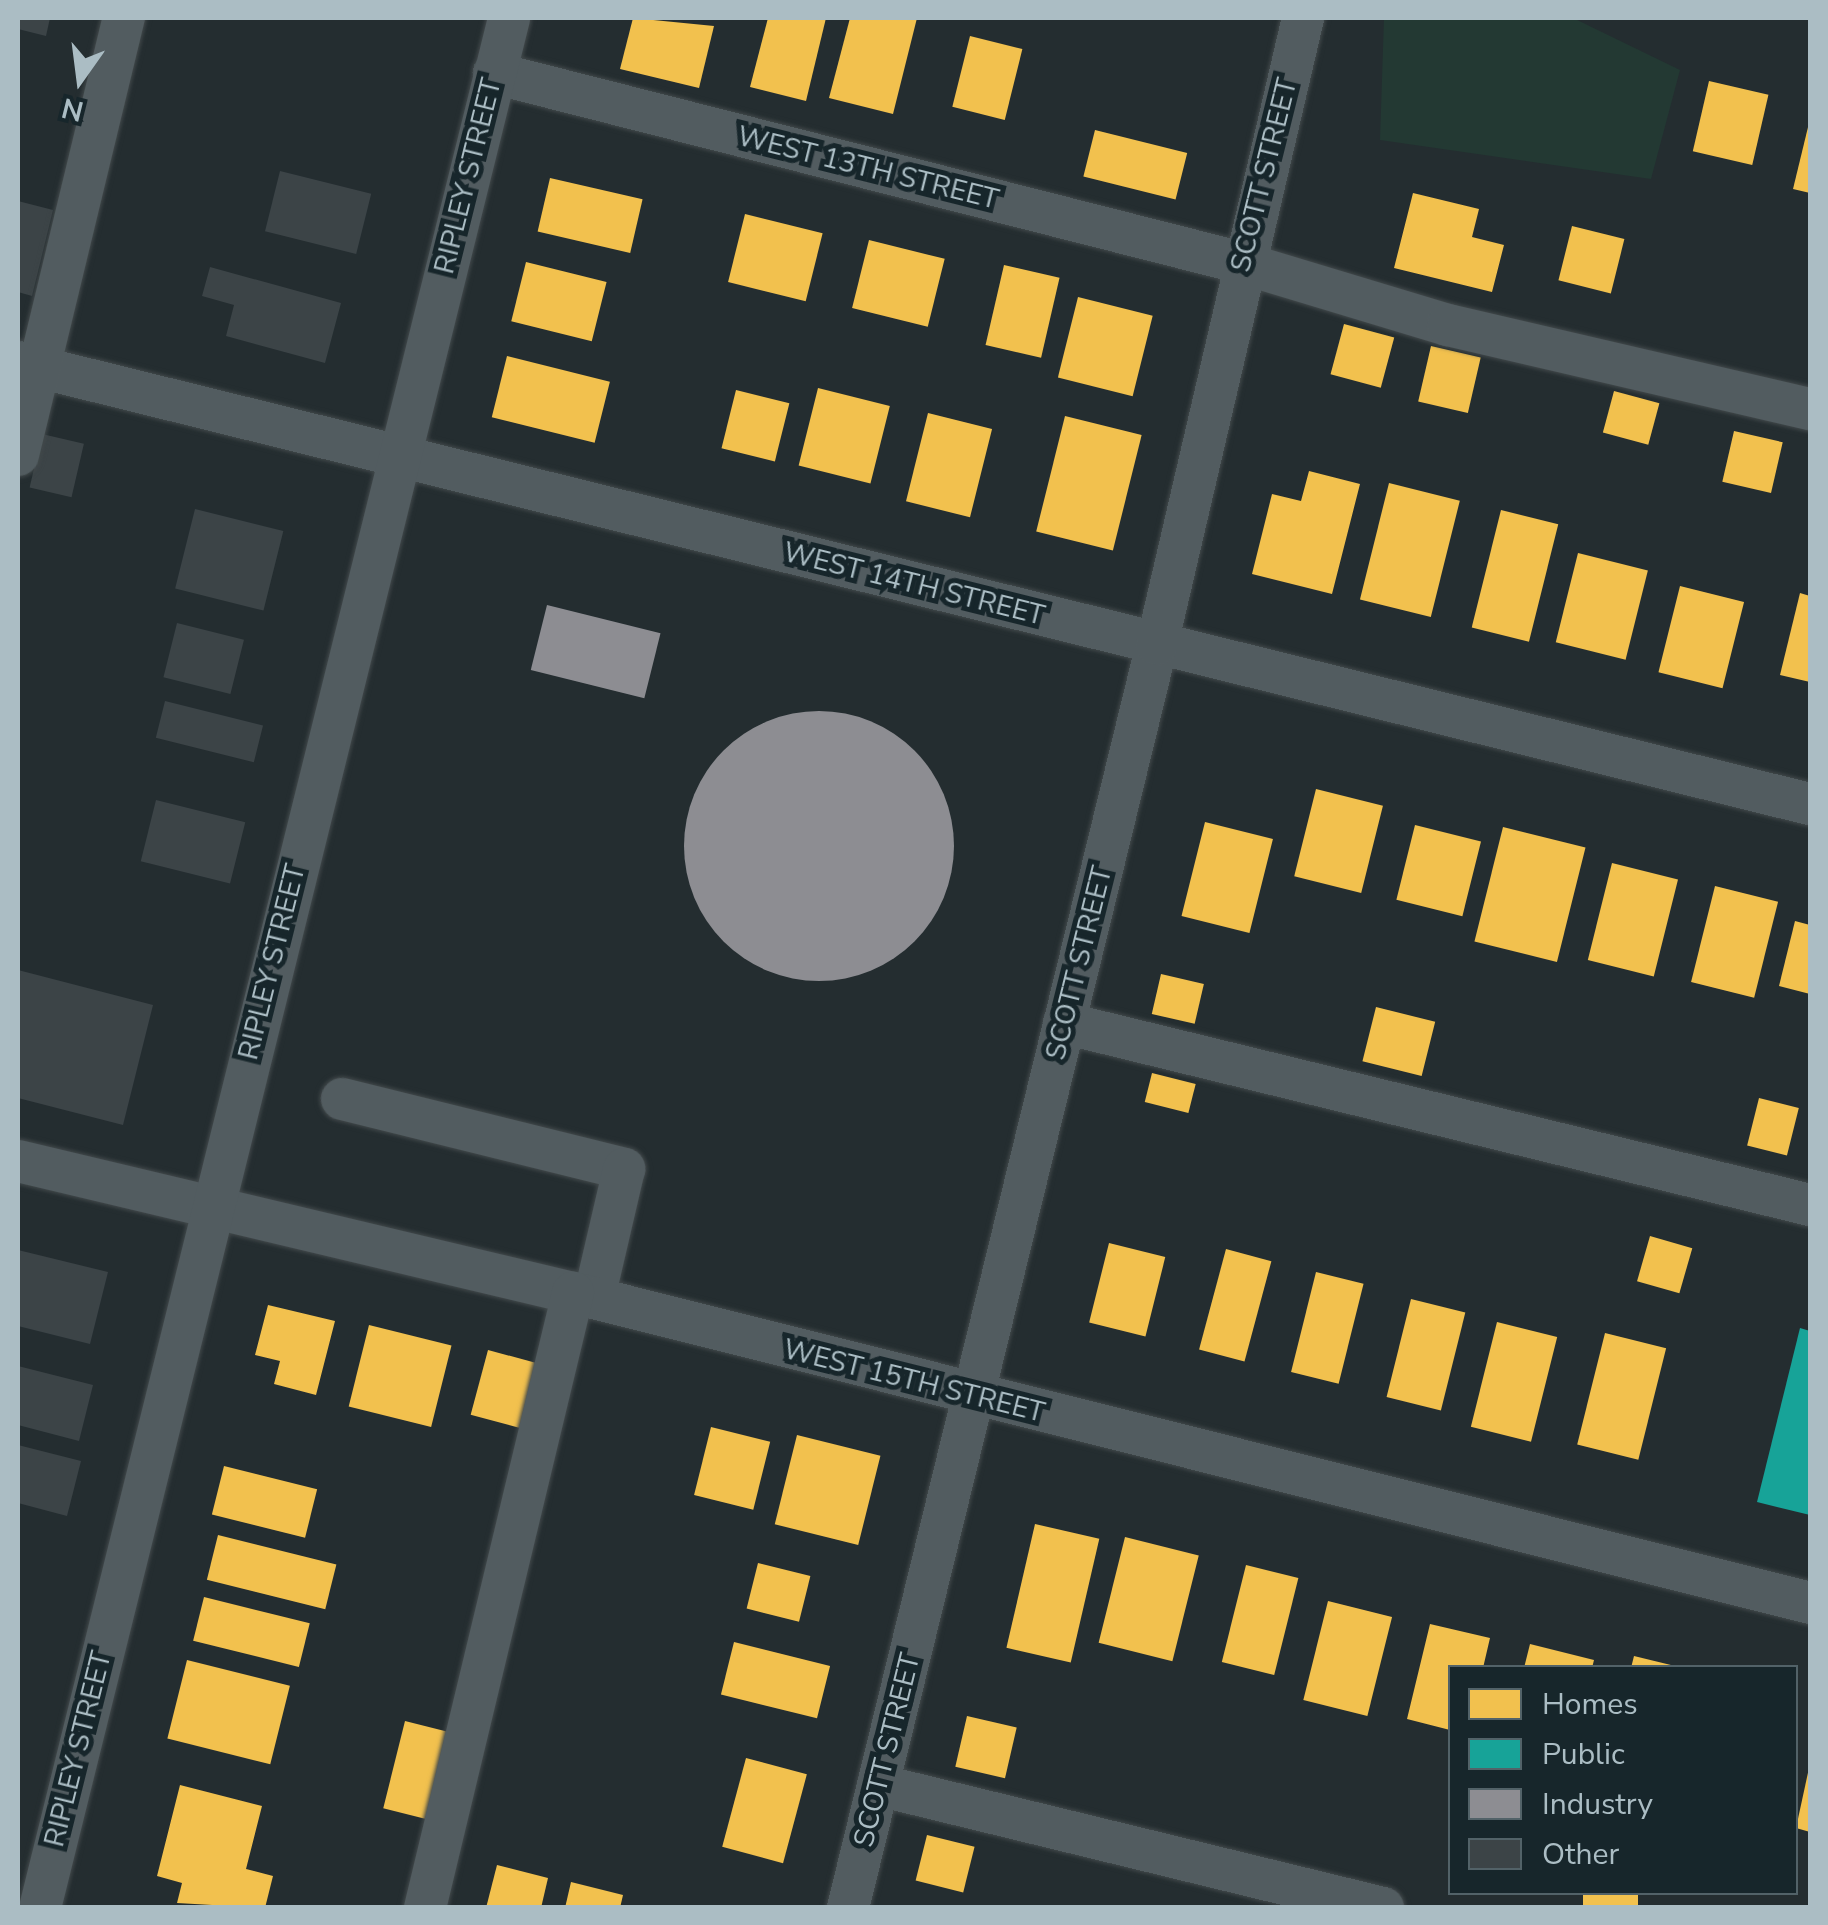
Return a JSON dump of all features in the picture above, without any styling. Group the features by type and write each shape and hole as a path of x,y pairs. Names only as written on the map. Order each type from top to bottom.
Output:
{"street":[{"path":"18,455 28,365 124,18"},
{"name":"RIPLEY STREET","path":"40,1908 508,18"},
{"name":"SCOTT STREET","path":"848,1908 1158,644 1242,264 1303,18"},
{"name":"WEST 13TH STREET","path":"494,73 1242,264 1448,325 1810,409"},
{"name":"WEST 14TH STREET","path":"28,365 1810,804"},
{"path":"1064,1023 1810,1205"},
{"path":"342,1099 624,1169 584,1296 425,1908"},
{"name":"WEST 15TH STREET","path":"18,1161 584,1296 973,1398 1810,1603"},
{"path":"878,1785 1383,1908"}],"green space":[{"path":"1384,18 1573,18 1680,70 1651,179 1380,140"}],"building: Homes":[{"path":"633,18 714,26 699,88 620,69"},
{"path":"768,18 826,18 806,101 750,87"},
{"path":"850,18 917,18 893,114 829,98"},
{"path":"970,36 1022,49 1005,120 952,107"},
{"path":"1709,81 1768,95 1752,165 1693,151"},
{"path":"1810,124 1810,193 1793,189"},
{"path":"1095,130 1187,153 1176,200 1083,177"},
{"path":"550,178 643,199 630,253 538,232"},
{"path":"1413,193 1479,209 1472,237 1504,245 1492,292 1394,268"},
{"path":"745,214 823,233 806,301 728,282"},
{"path":"1572,226 1624,239 1611,293 1558,280"},
{"path":"869,240 945,259 928,327 852,308"},
{"path":"526,262 607,282 592,341 511,321"},
{"path":"1004,265 1060,278 1041,358 986,345"},
{"path":"1078,297 1153,316 1133,396 1058,378"},
{"path":"1344,324 1394,337 1381,388 1331,374"},
{"path":"1431,346 1481,357 1468,413 1418,402"},
{"path":"507,356 610,382 595,443 492,417"},
{"path":"818,388 890,406 870,484 799,466"},
{"path":"736,390 789,403 775,462 721,448"},
{"path":"1614,391 1659,403 1648,445 1603,433"},
{"path":"928,413 992,429 970,517 906,501"},
{"path":"1065,416 1142,435 1113,551 1036,531"},
{"path":"1734,431 1783,442 1771,493 1722,482"},
{"path":"1309,471 1360,484 1332,594 1252,574 1272,494 1301,501"},
{"path":"1389,483 1460,501 1431,617 1360,599"},
{"path":"1501,510 1558,524 1529,642 1472,627"},
{"path":"1578,553 1648,570 1626,660 1556,642"},
{"path":"1680,586 1744,602 1723,688 1658,672"},
{"path":"1800,593 1810,596 1810,682 1780,675"},
{"path":"1316,789 1383,806 1361,893 1294,876"},
{"path":"1205,822 1273,839 1249,933 1182,916"},
{"path":"1415,825 1481,841 1462,916 1396,900"},
{"path":"1503,827 1585,848 1557,962 1474,941"},
{"path":"1612,863 1678,879 1654,976 1588,960"},
{"path":"1715,886 1778,902 1754,998 1691,982"},
{"path":"1795,921 1810,925 1810,994 1779,986"},
{"path":"1161,974 1204,984 1195,1024 1152,1014"},
{"path":"1376,1007 1435,1022 1422,1076 1362,1061"},
{"path":"1152,1073 1196,1084 1188,1113 1145,1102"},
{"path":"1759,1098 1799,1108 1787,1155 1747,1146"},
{"path":"1650,1236 1692,1248 1679,1293 1637,1281"},
{"path":"1109,1243 1165,1257 1145,1337 1089,1323"},
{"path":"1226,1249 1271,1261 1244,1362 1199,1349"},
{"path":"1316,1272 1364,1284 1339,1384 1291,1372"},
{"path":"1411,1299 1465,1313 1441,1411 1387,1397"},
{"path":"268,1305 335,1321 316,1395 274,1384 280,1361 255,1355"},
{"path":"1497,1322 1557,1337 1531,1442 1471,1427"},
{"path":"369,1325 451,1346 431,1427 349,1407"},
{"path":"1605,1333 1666,1348 1638,1460 1577,1445"},
{"path":"488,1350 537,1363 520,1428 471,1415"},
{"path":"711,1427 770,1442 753,1510 694,1495"},
{"path":"797,1435 880,1456 858,1545 775,1524"},
{"path":"224,1466 317,1489 305,1538 212,1515"},
{"path":"1035,1524 1099,1539 1071,1663 1006,1648"},
{"path":"218,1535 336,1565 325,1609 207,1580"},
{"path":"1125,1537 1199,1555 1172,1661 1099,1643"},
{"path":"758,1563 810,1576 799,1622 747,1609"},
{"path":"1246,1565 1298,1578 1274,1675 1222,1662"},
{"path":"204,1597 310,1623 299,1667 193,1641"},
{"path":"1328,1601 1392,1617 1367,1716 1303,1700"},
{"path":"1430,1624 1490,1638 1484,1665 1448,1665 1448,1729 1407,1719"},
{"path":"734,1642 830,1666 817,1718 721,1694"},
{"path":"1530,1644 1594,1660 1593,1665 1525,1665"},
{"path":"1634,1656 1671,1665 1632,1665"},
{"path":"187,1660 290,1686 270,1764 167,1739"},
{"path":"967,1716 1017,1727 1005,1778 955,1767"},
{"path":"405,1721 448,1732 426,1819 383,1808"},
{"path":"746,1758 807,1774 783,1863 722,1847"},
{"path":"1809,1768 1810,1832 1798,1829"},
{"path":"180,1785 262,1806 246,1869 273,1876 265,1908 177,1903 182,1883 157,1876"},
{"path":"927,1835 975,1847 963,1892 916,1881"},
{"path":"497,1865 548,1878 541,1908 486,1908"},
{"path":"571,1882 623,1895 620,1908 565,1908"},
{"path":"1583,1895 1638,1895 1638,1908 1583,1908"}],"building: Public":[{"path":"1800,1328 1810,1331 1810,1515 1757,1502"}],"building: Industry":[{"path":"547,605 661,633 644,698 531,670"},
{"path":"819,711 871,721 915,750 944,794 954,846 944,898 915,942 871,971 819,981 767,971 723,942 694,898 684,846 694,794 723,750 767,721"}],"building: Other":[{"path":"18,18 50,18 46,36 18,29"},
{"path":"280,171 371,194 356,254 265,231"},
{"path":"18,201 53,210 32,296 18,292"},
{"path":"210,267 341,303 325,363 226,336 234,305 202,296"},
{"path":"42,434 84,444 72,497 30,488"},
{"path":"195,509 283,531 263,611 175,589"},
{"path":"177,623 244,640 230,694 163,677"},
{"path":"165,701 263,725 254,762 156,738"},
{"path":"156,800 245,822 230,883 141,861"},
{"path":"18,970 153,1005 123,1125 18,1098"},
{"path":"18,1250 108,1272 90,1344 18,1326"},
{"path":"18,1366 93,1385 79,1441 18,1425"},
{"path":"18,1445 81,1461 67,1516 18,1503"}]}
